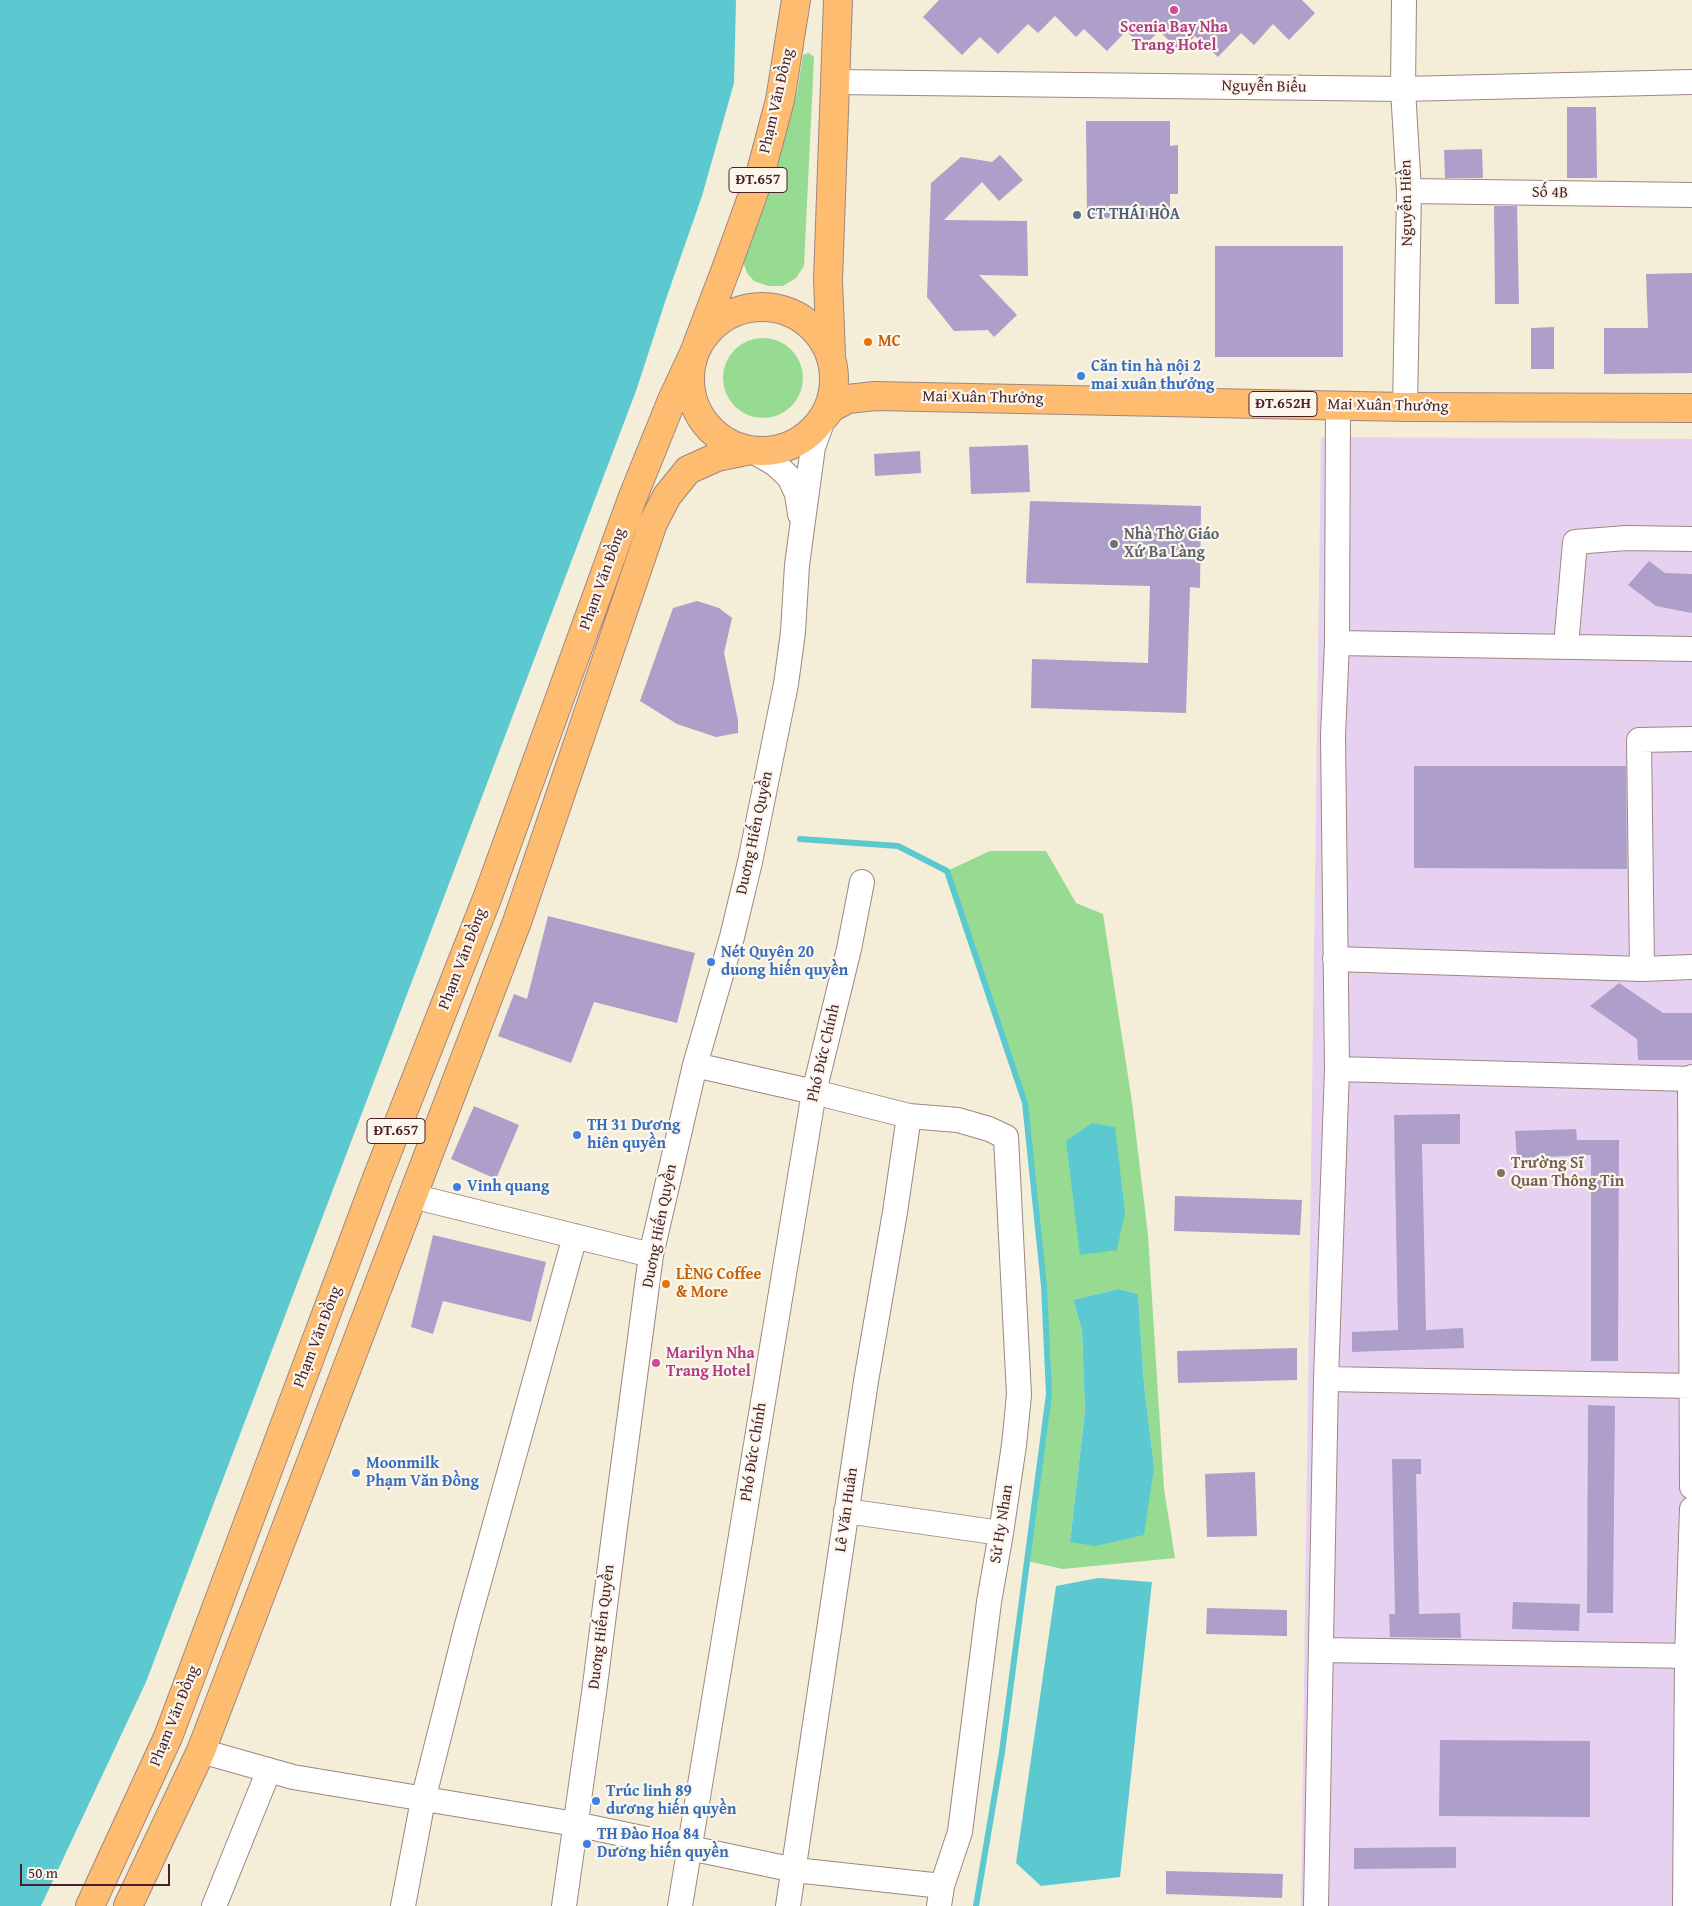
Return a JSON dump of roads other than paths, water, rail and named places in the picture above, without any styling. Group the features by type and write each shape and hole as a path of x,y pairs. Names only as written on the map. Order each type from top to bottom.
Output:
{"main road":[{"name":"Phạm Văn Đồng","path":"90,1906 168,1737 378,1178 488,896 632,499 672,400 694,353 760,175 780,100 796,0"},
{"name":"ĐT.657","path":"830,353 820,334 804,319 784,310 762,306 741,310 721,319 705,334 694,353 689,374 691,395 699,415 712,432 730,443 751,450 772,450 792,444 810,433 824,416 833,396 835,374 830,353 828,280 838,0"},
{"name":"Mai Xuân Thưởng","path":"830,353 843,375 856,386 875,396"},
{"name":"Mai Xuân Thưởng","path":"824,416 837,404 848,399 875,396 1405,407 1692,408"},
{"name":"Phạm Văn Đồng","path":"128,1906 201,1751 517,922 653,524 667,496 688,470 717,457 751,450"},
{"path":"168,1737 201,1751"}],"street":[{"name":"Nguyễn Hiền","path":"1404,0 1402,89 1409,191 1405,407"},
{"name":"Nguyễn Biểu","path":"835,82 1402,89 1692,82"},
{"name":"Số 4B","path":"1409,191 1692,195"},
{"path":"1316,1906 1326,1379 1337,1069 1333,736 1337,643 1338,405"},
{"name":"Duơng Hiến Quyền","path":"564,1906 594,1693 651,1255 695,1065 732,937 786,684 802,525 813,447 824,416"},
{"name":"Duơng Hiến Quyền","path":"751,450 775,464 789,477 798,494 802,525"},
{"path":"1566,646 1575,542 1626,538 1692,539"},
{"path":"1337,643 1692,649"},
{"path":"1642,969 1639,740 1692,739"},
{"name":"Phó Đức Chính","path":"680,1906 814,1092 862,882"},
{"path":"1335,959 1642,969 1692,967"},
{"path":"695,1065 909,1116"},
{"path":"1337,1069 1691,1078 1692,1487"},
{"name":"Sử Hy Nhan","path":"909,1116 958,1120 989,1130 1006,1138 1018,1394 1014,1445 1001,1533 988,1602 960,1832 940,1896"},
{"name":"Lê Văn Huân","path":"788,1906 795,1870 846,1511 909,1116"},
{"path":"412,1196 651,1255"},
{"path":"403,1906 423,1800 467,1625 575,1236"},
{"path":"1326,1379 1692,1386"},
{"path":"1685,1906 1692,1509"},
{"path":"846,1511 1001,1533"},
{"path":"1322,1650 1690,1656"},
{"path":"201,1751 293,1777 575,1824 688,1849 940,1896"},
{"path":"214,1906 269,1770"}],"water":[{"path":"0,0 736,0 734,83 702,196 636,391 146,1682 41,1906 0,1906"},
{"path":"1092,1123 1115,1127 1125,1212 1117,1250 1080,1255 1066,1141"},
{"path":"1118,1289 1138,1294 1144,1384 1154,1467 1144,1535 1095,1546 1070,1542 1085,1411 1082,1330 1073,1300"},
{"path":"1098,1578 1152,1582 1120,1877 1041,1886 1016,1863 1056,1586"}],"waterway":[{"path":"800,839 898,846 947,871 1025,1103 1044,1286 1049,1394 1002,1752 976,1906"}],"place":[{"name":"Scenia Bay Nha Trang Hotel","path":"1174,10"},
{"name":"CT THÁI HÒA","path":"1077,215"},
{"name":"MC","path":"868,342"},
{"name":"Căn tin hà nội 2 mai xuân thưởng","path":"1081,376"},
{"name":"Nhà Thờ Giáo Xứ Ba Làng","path":"1114,544"},
{"name":"Nét Quyên 20 duong hiến quyền","path":"711,962"},
{"name":"TH 31 Dương hiên quyền","path":"577,1135"},
{"name":"Trường Sĩ Quan Thông Tin","path":"1501,1173"},
{"name":"Vinh quang","path":"457,1187"},
{"name":"LÈNG Coffee & More","path":"666,1284"},
{"name":"Marilyn Nha Trang Hotel","path":"656,1363"},
{"name":"Moonmilk Phạm Văn Đồng","path":"356,1473"},
{"name":"Trúc linh 89 dương hiến quyền","path":"596,1801"},
{"name":"TH Đào Hoa 84 Dương hiến quyền","path":"587,1844"}]}
